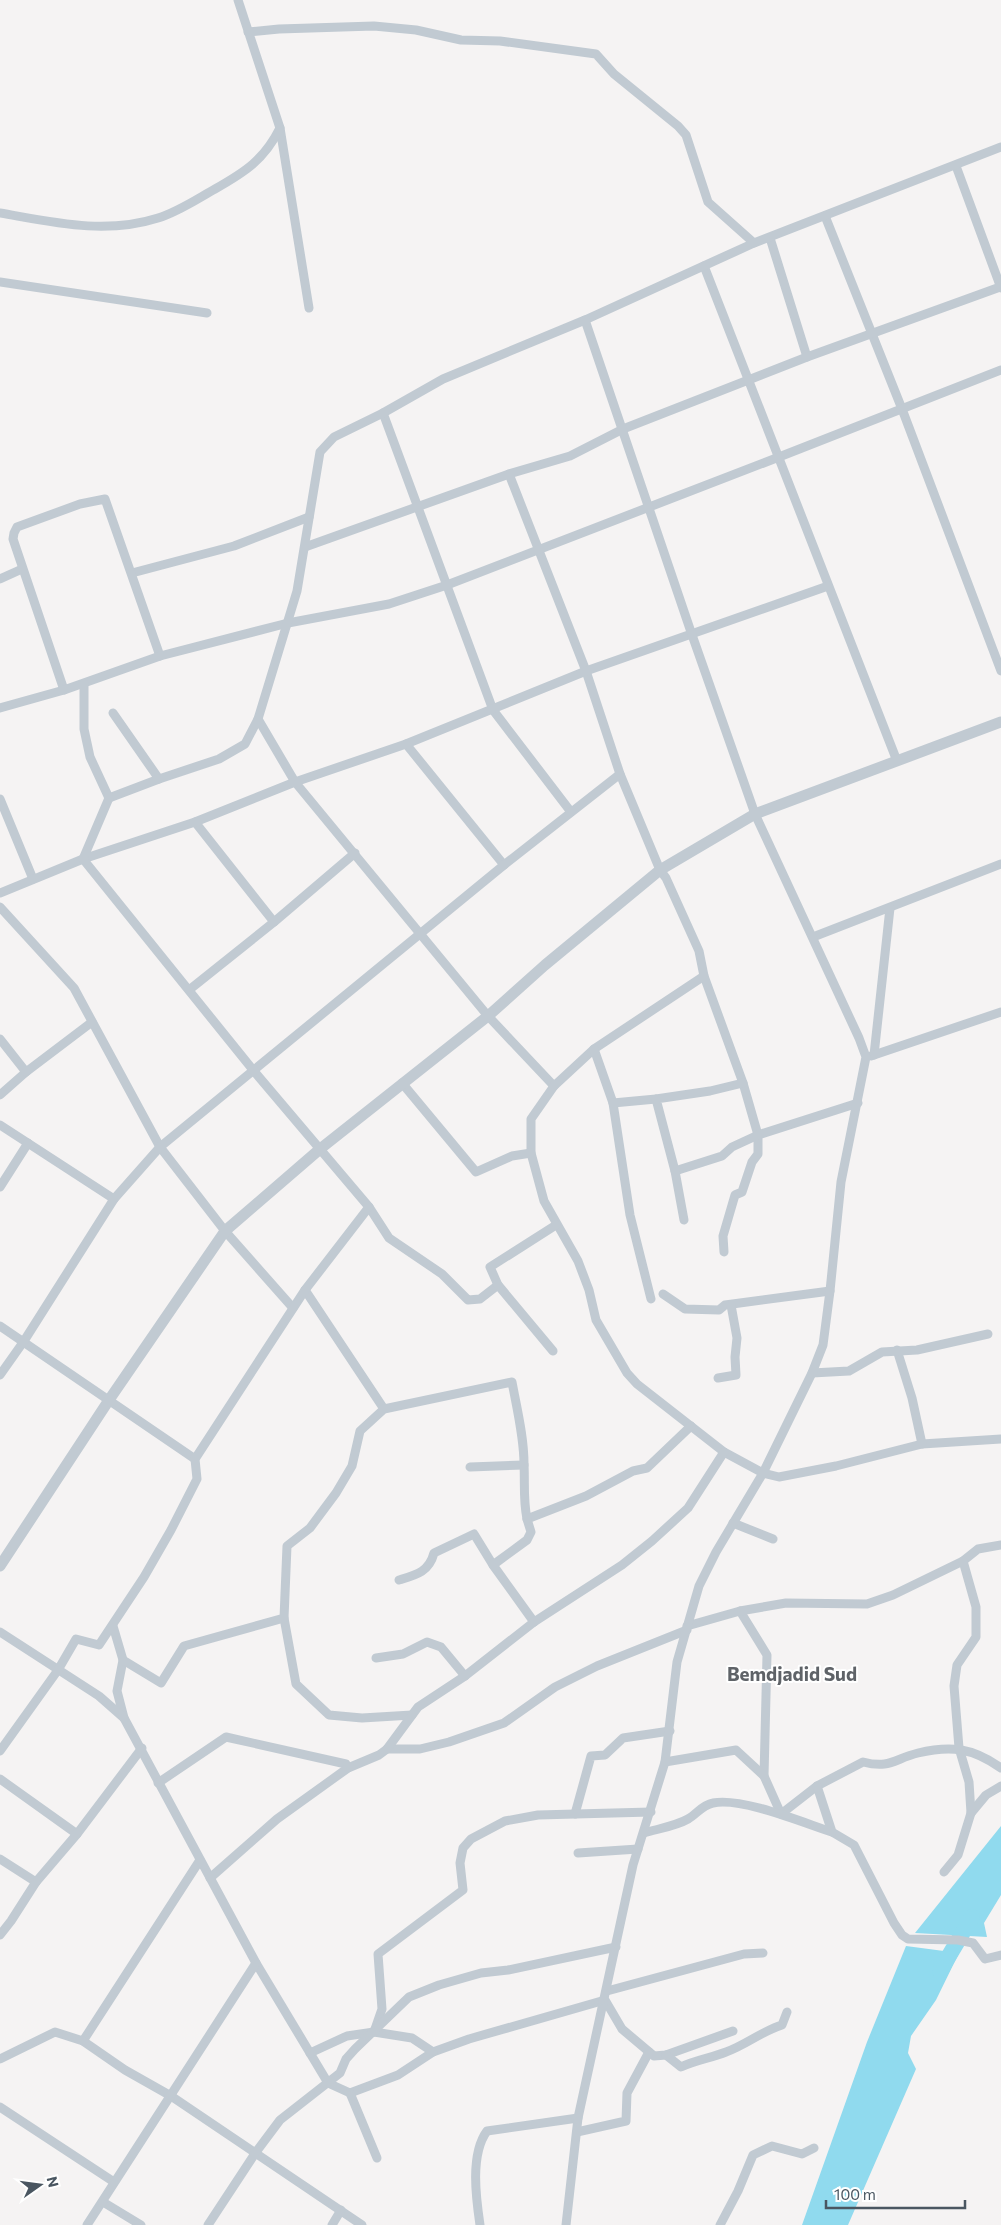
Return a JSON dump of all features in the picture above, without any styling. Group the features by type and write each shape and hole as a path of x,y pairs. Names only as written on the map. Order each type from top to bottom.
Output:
{"street":[{"path":"238,0 280,128 309,308"},
{"path":"248,32 279,29 374,26 416,30 461,40 500,41 596,54 614,74 678,126 686,136 708,202 754,243"},
{"path":"0,213 84,227 120,226 158,218 240,176 260,159 273,142 280,128"},
{"path":"83,859 109,798 218,759 245,744 258,719 288,623 305,547 320,452 334,437 383,413 443,379 585,320 754,243 1001,147"},
{"path":"305,547 509,474 570,456 623,429 807,357 1001,288 956,166"},
{"path":"825,216 902,409 1001,672"},
{"path":"770,238 807,357"},
{"path":"704,266 897,761"},
{"path":"0,282 207,313"},
{"path":"585,320 755,814 870,1056"},
{"path":"0,708 84,684 160,656 288,623 389,604 447,585 1001,370"},
{"path":"383,413 492,710 572,812"},
{"path":"509,474 586,670 620,774 660,870 666,878 699,951 704,976 743,1083 758,1135 758,1154 752,1162 742,1192 735,1196 723,1236 724,1252"},
{"path":"64,690 13,538 17,527 80,504 105,499 160,656"},
{"path":"132,573 234,546 309,517"},
{"path":"0,579 22,569"},
{"path":"0,893 83,859 195,822 296,782 406,744 586,670 828,586"},
{"path":"84,684 84,729 90,757 109,798"},
{"path":"113,713 159,779"},
{"path":"258,719 296,782 488,1016 554,1086"},
{"path":"0,1566 109,1400 224,1231 320,1149 488,1016 545,965 660,870 755,814 1001,722"},
{"path":"406,744 504,865"},
{"path":"0,1375 24,1341 114,1198 160,1147 421,932 620,774"},
{"path":"0,799 33,879"},
{"path":"195,822 274,922"},
{"path":"189,990 274,922 355,853"},
{"path":"83,859 253,1070 369,1207 389,1238 442,1274 468,1300 480,1299 498,1285"},
{"path":"813,937 1001,864"},
{"path":"0,907 74,988 160,1147 224,1231 293,1308"},
{"path":"566,2225 578,2118 638,1849 665,1762 678,1662 698,1586 763,1474 812,1373 823,1345 841,1182 870,1056 890,908"},
{"path":"704,976 594,1049 554,1086 531,1119 531,1153 544,1201 578,1262 589,1290 596,1320 627,1373 637,1384 724,1452 763,1474 779,1477 836,1466 922,1444 1001,1439"},
{"path":"870,1056 1001,1012"},
{"path":"0,1094 92,1022"},
{"path":"0,1039 26,1072"},
{"path":"594,1049 613,1103 630,1215 651,1299"},
{"path":"402,1083 476,1172 512,1156 531,1153"},
{"path":"613,1103 656,1099 743,1083"},
{"path":"656,1099 675,1171 684,1220"},
{"path":"675,1171 722,1156 732,1147 758,1135 858,1103"},
{"path":"0,1125 114,1198"},
{"path":"0,1186 28,1143"},
{"path":"0,1751 58,1670 76,1639 99,1645 113,1626 171,1530 197,1479 195,1459 305,1290 369,1207"},
{"path":"553,1351 498,1285 490,1267 556,1225"},
{"path":"305,1290 384,1409"},
{"path":"663,1294 685,1309 719,1310 725,1305 830,1291"},
{"path":"718,1378 736,1375 735,1357 738,1338 731,1304"},
{"path":"0,1326 195,1459"},
{"path":"812,1373 848,1371 882,1352 926,1349 988,1334"},
{"path":"897,1350 912,1398 922,1444"},
{"path":"412,1715 362,1718 329,1715 296,1684 284,1618 287,1546 310,1528 336,1493 352,1466 360,1431 384,1409 512,1382 520,1423 524,1465 523,1491 527,1520 531,1532 526,1540 493,1565"},
{"path":"527,1520 586,1496 633,1471 647,1468 691,1426"},
{"path":"210,1878 278,1819 348,1768 387,1749 418,1707 465,1676 534,1622 622,1565 652,1541 688,1508 724,1452"},
{"path":"470,1467 524,1465"},
{"path":"733,1523 773,1539"},
{"path":"399,1580 423,1572 432,1561 434,1553 474,1534 493,1565 534,1622"},
{"path":"387,1749 420,1749 449,1742 504,1722 555,1687 596,1666 687,1628 740,1610 786,1603 867,1604 893,1595 962,1561 978,1549 1001,1545"},
{"path":"944,1872 958,1855 971,1813 969,1782 958,1748 954,1686 957,1665 976,1637 976,1606 962,1561"},
{"path":"740,1610 767,1655 764,1776"},
{"path":"124,1660 161,1683 184,1646 284,1618"},
{"path":"113,1626 124,1660 117,1691 124,1718 142,1748 158,1783 256,1963 328,2083 350,2093 377,2158"},
{"path":"0,1632 99,1696 124,1718"},
{"path":"376,1658 403,1654 427,1642 440,1647 465,1676"},
{"path":"575,1814 591,1756 605,1755 623,1738 670,1731"},
{"path":"158,1783 226,1738 346,1764 348,1768"},
{"path":"0,1935 36,1882 77,1834 142,1748"},
{"path":"781,1814 818,1786 863,1762 877,1766 917,1753 958,1748 990,1760 1001,1768"},
{"path":"665,1762 736,1750 764,1776 781,1814"},
{"path":"0,1778 77,1834"},
{"path":"818,1786 832,1832"},
{"path":"971,1813 986,1795 1001,1786"},
{"path":"644,1833 688,1820 704,1806 714,1802 746,1805 781,1814 832,1832 854,1845 894,1922 908,1939 958,1940 973,1943 985,1960 1001,1955"},
{"path":"374,2032 382,2009 378,1954 463,1890 460,1863 463,1848 471,1839 505,1821 538,1815 651,1812"},
{"path":"578,1853 638,1849"},
{"path":"0,1859 36,1882"},
{"path":"83,2041 200,1860"},
{"path":"208,2225 256,2152 280,2120 340,2073 346,2059 409,1997 439,1985 481,1973 508,1970 616,1947"},
{"path":"350,2093 398,2075 433,2052 470,2039 744,1954 763,1952"},
{"path":"87,2225 256,1963"},
{"path":"606,1996 622,2029 654,2056 666,2055 733,2031"},
{"path":"666,2055 681,2066 727,2052 767,2030 782,2025 787,2012"},
{"path":"0,2059 55,2032 83,2041 256,2152 362,2225"},
{"path":"310,2053 347,2036 374,2032 412,2038 433,2052"},
{"path":"577,2132 626,2121 627,2093 649,2052"},
{"path":"0,2107 114,2182"},
{"path":"480,2225 475,2188 480,2140 487,2131 578,2118"},
{"path":"720,2225 738,2191 753,2155 772,2146 802,2154 814,2148"},
{"path":"103,2202 141,2225"},
{"path":"332,2225 341,2210"}],"water":[{"path":"1001,1826 1001,1895 984,1923 987,1937 915,1933"},
{"path":"906,1946 959,1953 936,2000 911,2036 908,2053 916,2069 848,2225 802,2225 867,2042"}],"waterway":[{"path":"940,1971 972,1917"}],"district":[{"name":"Bemdjadid Sud","path":"792,1673"}]}
